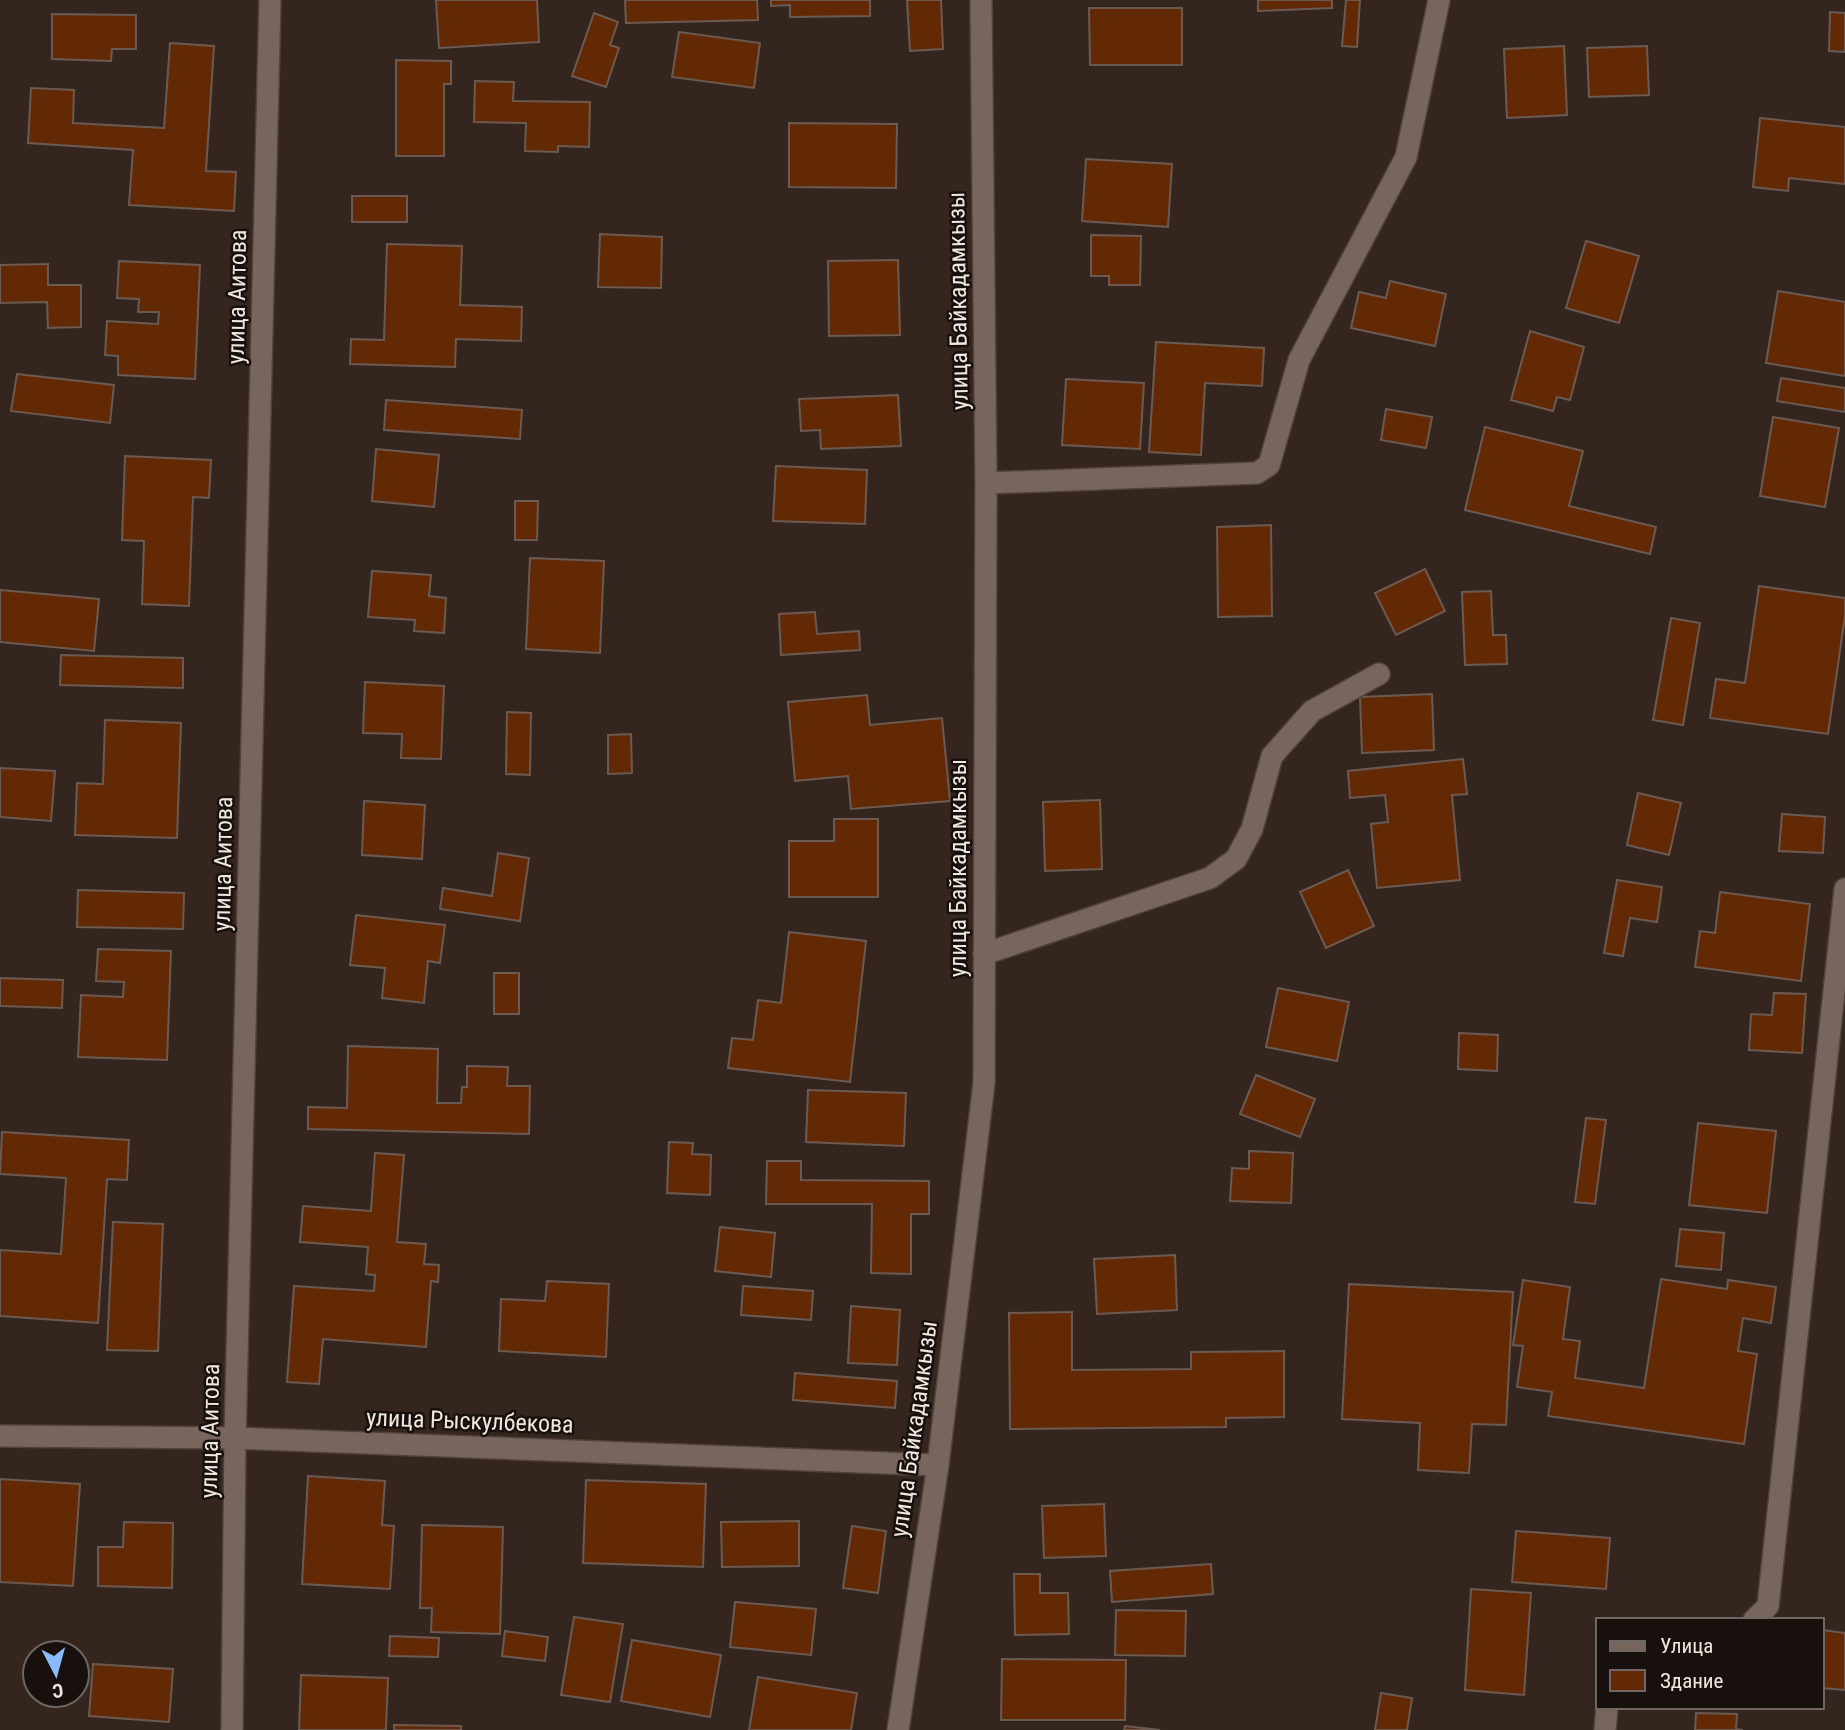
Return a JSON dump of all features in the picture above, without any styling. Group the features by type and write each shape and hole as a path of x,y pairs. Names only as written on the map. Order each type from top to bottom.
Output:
{"street":[{"name":"улица Аитова","path":"232,1730 235,1438 271,0"},
{"name":"улица Байкадамкызы","path":"898,1730 938,1465 984,1083 986,483 981,0"},
{"path":"986,483 1257,473 1269,465 1299,360 1406,157 1439,0"},
{"path":"984,954 1210,878 1236,859 1252,829 1272,756 1312,711 1379,674"},
{"path":"1756,1618 1768,1606 1845,889"},
{"name":"улица Рыскулбекова","path":"0,1436 235,1438 938,1465"},
{"path":"1605,1730 1607,1709"}],"building":[{"path":"436,0 537,0 539,42 439,48"},
{"path":"625,0 757,0 758,20 626,23"},
{"path":"771,0 870,0 870,16 790,17 790,5 771,6"},
{"path":"907,0 941,0 943,49 910,51"},
{"path":"1258,0 1332,0 1332,8 1258,11"},
{"path":"1346,0 1360,0 1357,47 1342,46"},
{"path":"1089,8 1182,8 1182,65 1090,65"},
{"path":"1830,12 1845,13 1845,52 1829,51"},
{"path":"594,13 618,22 610,45 619,48 606,87 572,76"},
{"path":"52,14 136,15 136,49 112,49 111,61 52,59"},
{"path":"679,32 760,43 754,88 672,77"},
{"path":"170,43 214,46 206,171 236,172 234,211 129,205 133,150 28,143 31,88 74,90 73,123 164,128"},
{"path":"1564,46 1567,115 1507,118 1504,49"},
{"path":"1647,46 1649,95 1589,97 1587,48"},
{"path":"396,60 451,61 451,84 444,84 444,156 396,156"},
{"path":"475,81 514,82 513,101 590,102 589,147 558,146 558,152 525,151 526,123 474,122"},
{"path":"1760,118 1845,127 1845,184 1789,178 1788,191 1753,187"},
{"path":"789,123 897,124 896,188 789,187"},
{"path":"1086,159 1172,164 1168,227 1082,221"},
{"path":"352,196 407,196 407,222 352,222"},
{"path":"600,234 662,237 661,288 598,287"},
{"path":"1091,235 1141,236 1140,285 1109,285 1109,276 1091,276"},
{"path":"1586,241 1639,256 1619,323 1566,308"},
{"path":"387,244 462,246 460,305 522,307 521,341 456,339 455,367 350,364 351,339 384,340"},
{"path":"898,260 900,335 829,336 828,261"},
{"path":"119,261 200,265 195,379 118,375 118,356 105,355 107,321 158,324 159,312 138,312 139,299 117,298"},
{"path":"48,264 48,285 81,285 81,327 48,328 47,302 0,303 0,265"},
{"path":"1390,281 1446,294 1435,346 1351,328 1359,292 1386,298"},
{"path":"1778,291 1845,302 1845,376 1766,363"},
{"path":"1530,331 1584,347 1570,400 1557,397 1553,411 1511,400"},
{"path":"1156,342 1264,348 1262,386 1205,383 1201,455 1149,452"},
{"path":"17,374 114,385 110,423 11,411"},
{"path":"1781,378 1845,388 1845,412 1777,401"},
{"path":"1066,379 1144,383 1140,449 1062,445"},
{"path":"898,395 901,446 821,449 820,430 801,431 799,399"},
{"path":"386,400 522,410 520,439 384,430"},
{"path":"1386,409 1432,417 1426,448 1381,440"},
{"path":"1773,417 1839,428 1825,507 1760,496"},
{"path":"1485,427 1583,451 1569,506 1656,527 1650,554 1465,510"},
{"path":"376,449 439,455 434,507 372,501"},
{"path":"125,456 211,460 209,498 193,497 189,606 142,604 144,541 122,540"},
{"path":"776,466 867,470 865,524 773,521"},
{"path":"515,501 538,501 537,540 515,540"},
{"path":"1271,525 1272,616 1218,617 1217,527"},
{"path":"530,558 604,561 600,653 526,649"},
{"path":"1425,569 1445,611 1396,635 1375,593"},
{"path":"372,571 431,575 429,596 446,598 444,633 414,631 415,620 368,617"},
{"path":"1759,586 1845,598 1845,616 1828,734 1710,718 1716,679 1745,683"},
{"path":"0,590 99,599 94,651 0,642"},
{"path":"1491,591 1493,635 1506,635 1507,664 1465,665 1462,592"},
{"path":"815,612 817,634 859,631 860,650 781,655 779,614"},
{"path":"1671,618 1700,623 1683,725 1653,720"},
{"path":"61,655 183,658 183,688 60,685"},
{"path":"365,682 444,686 441,759 401,758 402,734 363,733"},
{"path":"1432,694 1434,750 1362,753 1360,697"},
{"path":"867,695 870,725 942,718 950,801 851,809 848,776 795,781 788,702"},
{"path":"507,712 531,713 530,775 506,774"},
{"path":"105,720 181,723 177,838 75,835 77,783 103,784"},
{"path":"631,734 632,773 608,774 608,735"},
{"path":"1463,759 1467,794 1452,795 1460,880 1377,888 1371,824 1388,822 1385,795 1350,798 1348,771"},
{"path":"0,768 55,771 51,821 0,817"},
{"path":"1638,793 1681,803 1669,855 1627,845"},
{"path":"1100,800 1102,869 1045,871 1043,802"},
{"path":"364,801 425,805 422,859 362,855"},
{"path":"1782,814 1825,817 1823,853 1779,851"},
{"path":"834,819 878,819 878,897 789,897 789,841 834,841"},
{"path":"498,853 529,858 520,921 440,909 443,888 492,896"},
{"path":"1348,870 1374,926 1326,948 1300,892"},
{"path":"1617,880 1662,887 1657,922 1630,918 1623,956 1604,953"},
{"path":"78,890 184,893 183,929 77,927"},
{"path":"1720,892 1810,904 1801,981 1695,967 1700,931 1715,933"},
{"path":"356,915 445,925 440,963 428,961 424,1003 382,998 385,968 350,965"},
{"path":"789,932 866,941 850,1082 728,1068 732,1038 753,1040 758,1000 781,1003"},
{"path":"98,949 171,951 167,1060 78,1057 81,995 123,997 124,982 96,981"},
{"path":"494,973 519,973 519,1014 494,1014"},
{"path":"0,978 63,980 62,1008 0,1006"},
{"path":"1278,988 1349,1002 1337,1061 1266,1047"},
{"path":"1774,993 1806,994 1802,1053 1749,1050 1751,1014 1772,1015"},
{"path":"1459,1033 1498,1035 1497,1071 1458,1069"},
{"path":"348,1046 438,1049 437,1103 461,1103 462,1087 467,1087 467,1066 508,1067 507,1086 530,1086 529,1134 308,1129 308,1107 347,1108"},
{"path":"1256,1075 1315,1099 1300,1137 1240,1114"},
{"path":"808,1090 906,1093 904,1146 806,1142"},
{"path":"1586,1118 1606,1120 1595,1204 1575,1202"},
{"path":"1698,1123 1776,1131 1767,1213 1689,1205"},
{"path":"2,1132 129,1140 127,1180 107,1179 98,1323 0,1316 0,1250 61,1254 66,1178 0,1174"},
{"path":"669,1142 693,1143 692,1154 711,1155 710,1195 667,1193"},
{"path":"1249,1151 1293,1153 1291,1203 1230,1201 1232,1168 1249,1169"},
{"path":"375,1153 404,1155 397,1242 426,1244 424,1264 439,1265 438,1282 431,1281 426,1347 323,1339 319,1384 287,1382 294,1286 374,1291 375,1275 366,1274 368,1247 300,1242 303,1206 371,1211"},
{"path":"767,1161 801,1161 801,1180 929,1181 929,1214 911,1214 911,1274 871,1273 872,1204 766,1204"},
{"path":"113,1222 163,1224 158,1351 107,1350"},
{"path":"720,1227 775,1233 771,1277 715,1271"},
{"path":"1680,1229 1724,1233 1721,1270 1676,1266"},
{"path":"1175,1255 1177,1310 1097,1314 1094,1259"},
{"path":"1661,1279 1727,1289 1728,1280 1776,1287 1771,1323 1743,1318 1738,1351 1757,1354 1744,1444 1548,1416 1552,1392 1517,1387 1523,1346 1513,1345 1523,1280 1570,1287 1563,1339 1580,1341 1575,1378 1644,1388"},
{"path":"547,1281 609,1284 606,1357 499,1351 501,1299 545,1301"},
{"path":"1349,1284 1513,1292 1506,1425 1472,1424 1469,1473 1418,1470 1420,1423 1342,1419"},
{"path":"743,1286 813,1291 811,1320 741,1315"},
{"path":"851,1306 900,1310 897,1365 848,1363"},
{"path":"1072,1312 1072,1370 1191,1369 1191,1352 1284,1351 1284,1417 1226,1418 1226,1427 1010,1429 1009,1313"},
{"path":"795,1373 897,1381 895,1408 793,1400"},
{"path":"308,1476 385,1481 382,1525 394,1526 390,1589 302,1584"},
{"path":"0,1479 80,1484 73,1586 0,1582"},
{"path":"586,1480 706,1484 703,1567 583,1563"},
{"path":"1104,1504 1106,1556 1044,1558 1042,1506"},
{"path":"799,1521 799,1566 722,1567 721,1522"},
{"path":"124,1522 173,1523 172,1588 98,1586 98,1547 123,1547"},
{"path":"422,1525 503,1527 500,1634 431,1632 432,1608 420,1608"},
{"path":"852,1526 886,1531 878,1593 843,1588"},
{"path":"1516,1531 1610,1538 1606,1589 1512,1582"},
{"path":"1211,1564 1213,1594 1112,1602 1110,1571"},
{"path":"1014,1574 1040,1574 1040,1593 1068,1593 1069,1634 1015,1635"},
{"path":"1471,1589 1531,1593 1524,1695 1465,1690"},
{"path":"735,1602 816,1609 811,1655 730,1647"},
{"path":"1116,1610 1186,1611 1185,1656 1115,1655"},
{"path":"574,1617 623,1624 610,1702 561,1695"},
{"path":"1824,1630 1845,1633 1845,1690 1824,1688"},
{"path":"505,1631 548,1637 545,1661 502,1656"},
{"path":"390,1636 439,1638 438,1657 389,1656"},
{"path":"632,1640 721,1655 710,1717 621,1701"},
{"path":"1002,1659 1126,1660 1125,1720 1001,1720"},
{"path":"93,1664 173,1669 169,1722 89,1716"},
{"path":"301,1675 388,1678 386,1730 299,1730"},
{"path":"758,1677 857,1693 851,1730 749,1730"},
{"path":"1381,1693 1412,1698 1407,1730 1375,1730"},
{"path":"1696,1713 1737,1714 1736,1729 1743,1730 1695,1730"},
{"path":"394,1725 461,1726 461,1730 394,1730"},
{"path":"1125,1726 1160,1730 1124,1730"}]}
